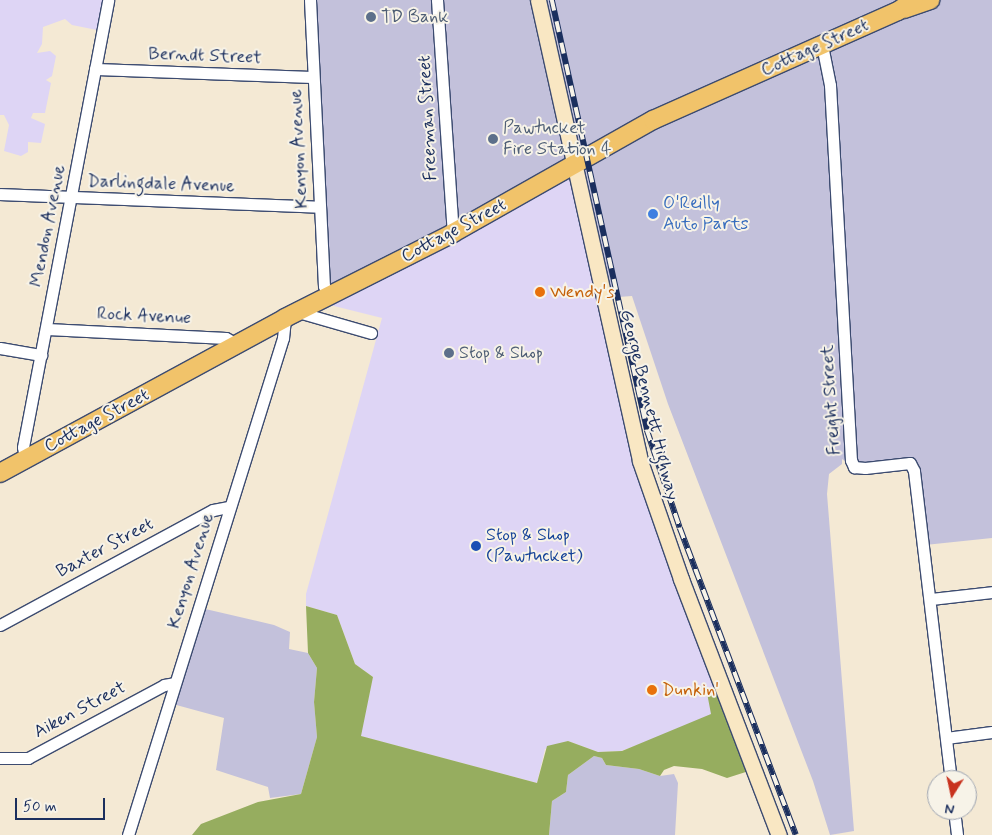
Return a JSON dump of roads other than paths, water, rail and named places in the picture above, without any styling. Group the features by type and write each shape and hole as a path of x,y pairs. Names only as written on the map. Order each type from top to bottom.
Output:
{"main road":[{"name":"George Bennett Highway","path":"538,0 572,164 640,461 681,579 779,835"},
{"name":"Cottage Street","path":"0,473 291,315 453,233 572,164 653,120 898,11 914,0"},
{"path":"898,11 930,0"}],"street":[{"name":"Mendon Avenue","path":"25,459 23,447 72,198 108,0"},
{"name":"Kenyon Avenue","path":"310,0 324,286 328,296"},
{"name":"Freeman Street","path":"437,0 453,233"},
{"name":"Freight Street","path":"822,45 830,85 851,460 854,467 865,468 910,463 931,599 950,770"},
{"name":"Berndt Street","path":"96,69 313,78"},
{"name":"Darlingdale Avenue","path":"0,194 320,207"},
{"name":"Kenyon Avenue","path":"128,835 229,507 291,315"},
{"path":"291,315 372,333"},
{"name":"Rock Avenue","path":"47,329 226,338 238,345"},
{"path":"0,348 41,355"},
{"name":"Baxter Street","path":"0,625 213,510 229,507"},
{"path":"931,599 992,592"},
{"name":"Aiken Street","path":"0,758 28,758 164,685 174,683"},
{"path":"946,738 992,732"},
{"path":"955,820 957,835"}],"railway":[{"path":"552,0 647,430 680,528 796,835"}],"place":[{"name":"TD Bank","path":"371,17"},
{"name":"Pawtucket Fire Station 4","path":"493,139"},
{"name":"O'Reilly Auto Parts","path":"653,214"},
{"name":"Wendy's","path":"540,292"},
{"name":"Stop & Shop","path":"449,353"},
{"name":"Stop & Shop (Pawtucket)","path":"476,546"},
{"name":"Dunkin'","path":"652,690"}]}
